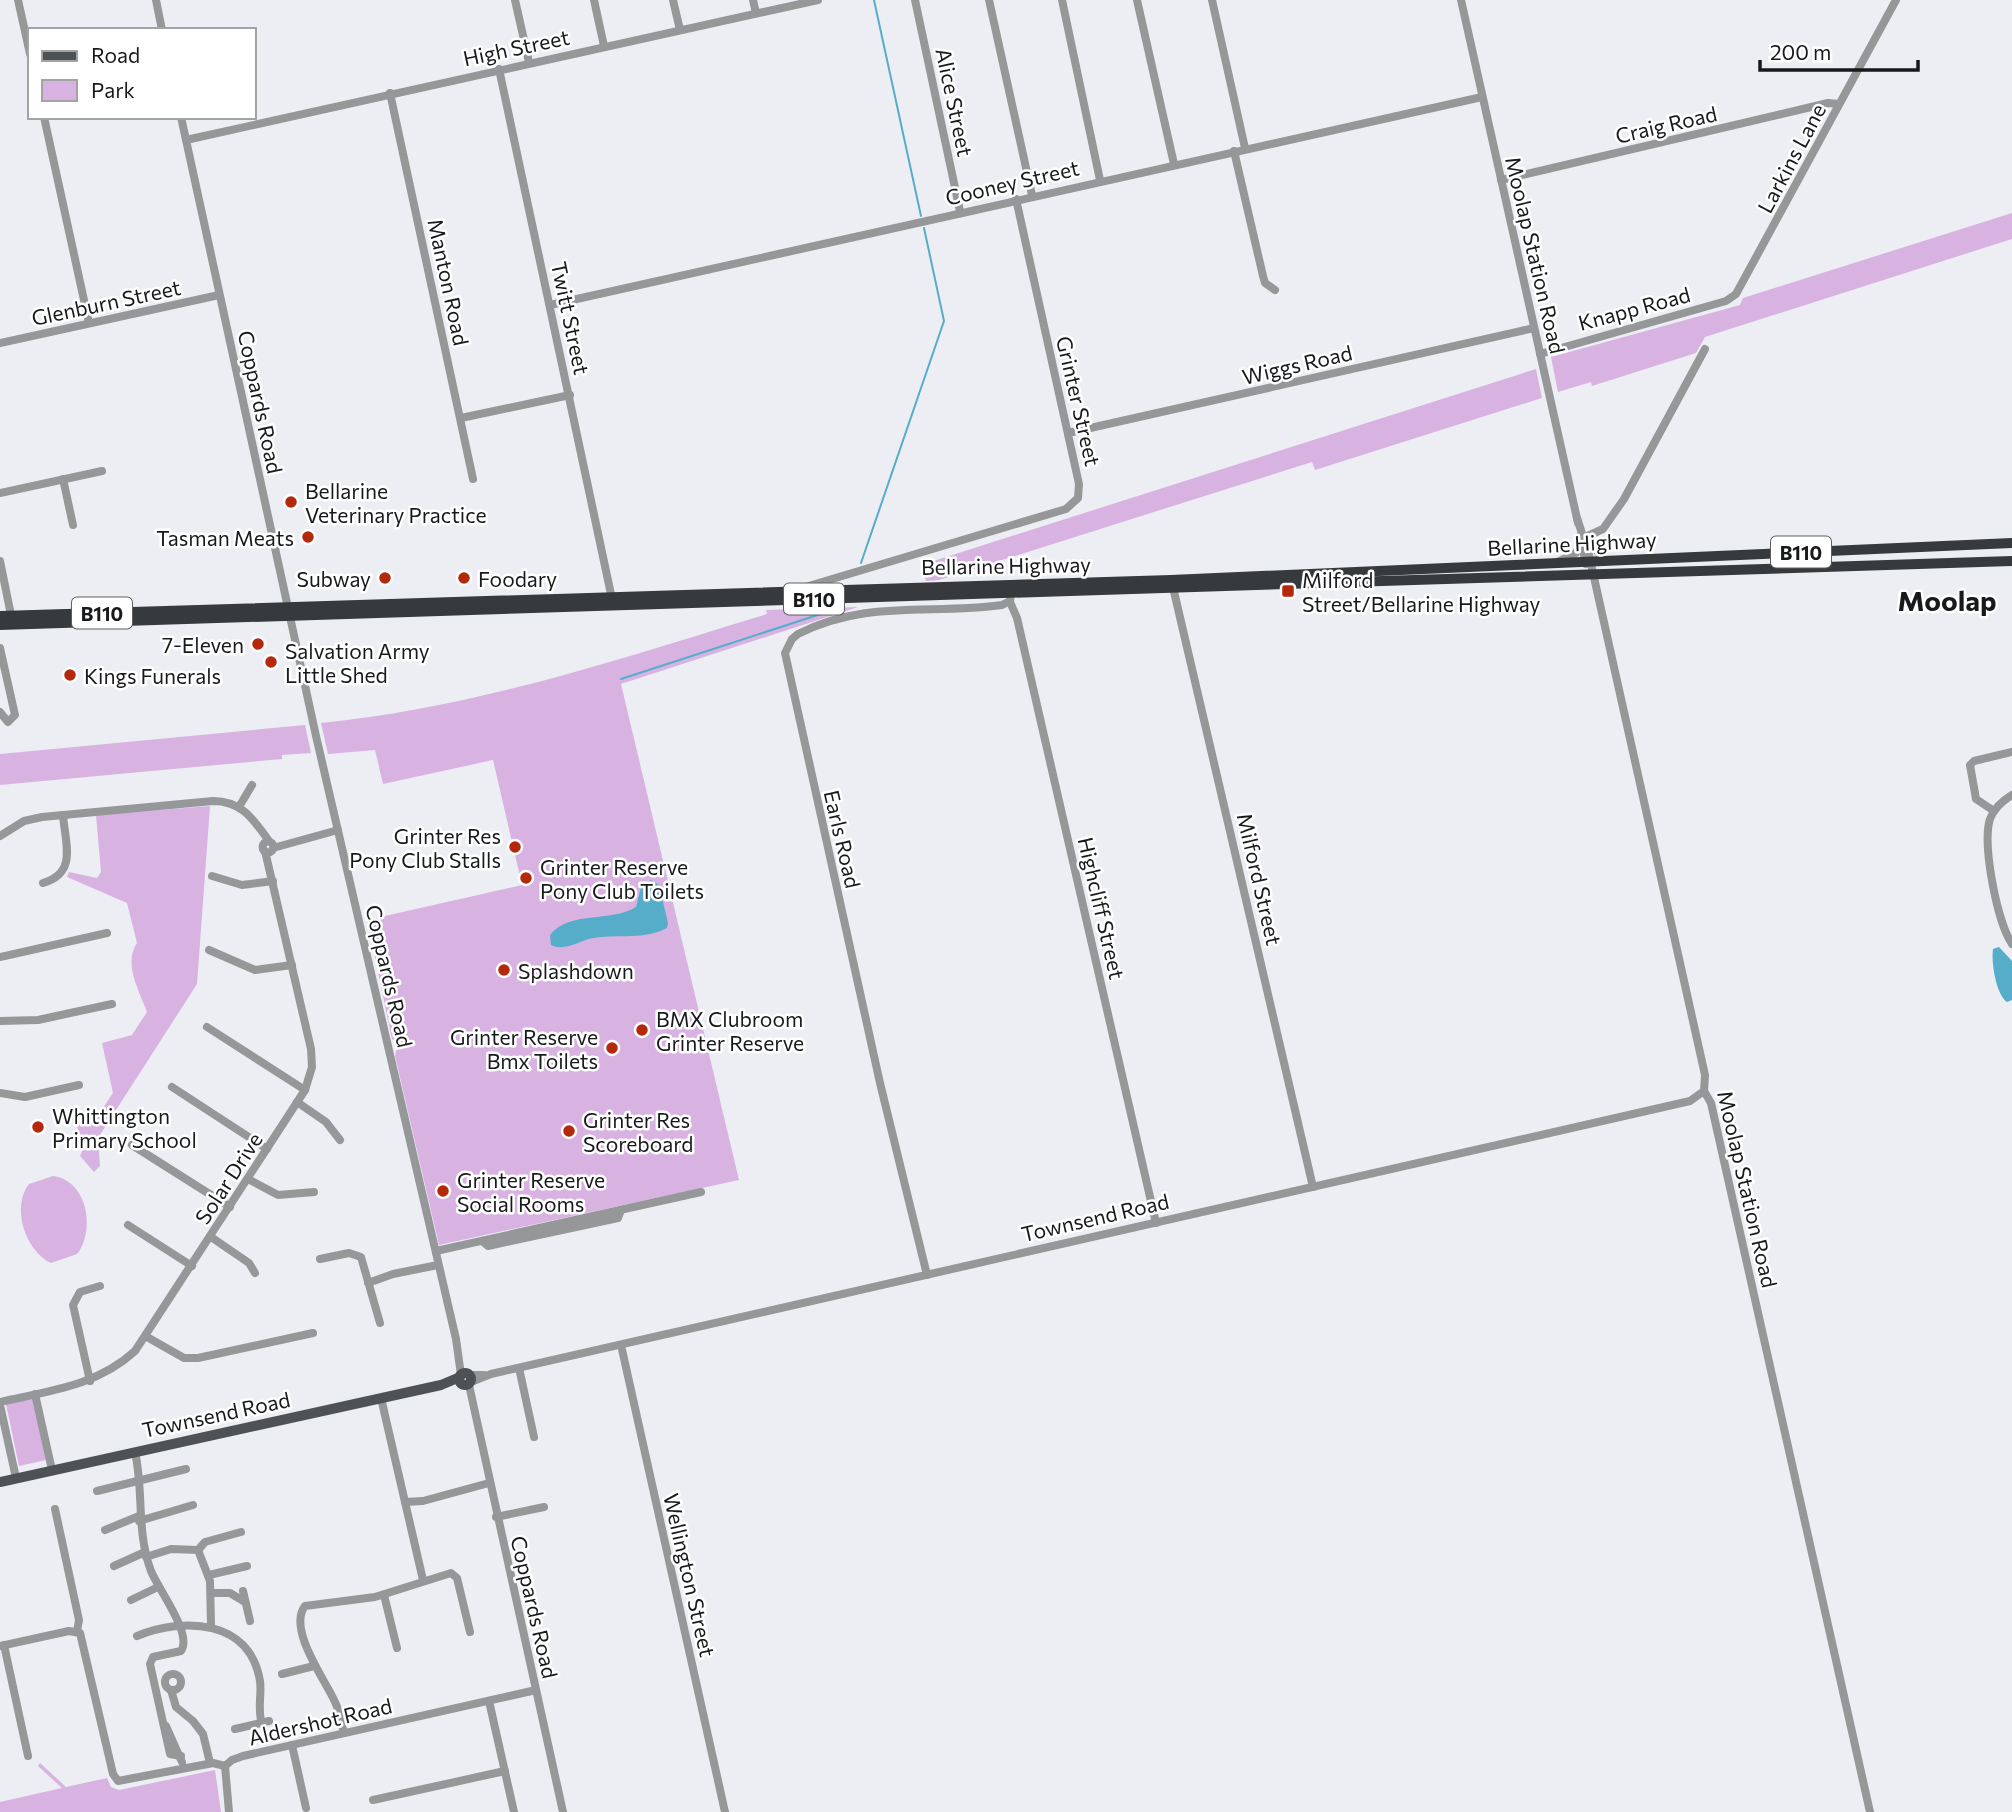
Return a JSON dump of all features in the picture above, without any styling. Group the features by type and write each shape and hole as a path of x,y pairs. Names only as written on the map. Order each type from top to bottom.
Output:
{"highway":[{"name":"Bellarine Highway","path":"615,599 818,599 1011,593 1604,560 2012,543"},
{"name":"Bellarine Highway","path":"1172,584 2012,561"},
{"path":"818,599 835,590"},
{"name":"Bellarine Highway","path":"0,625 8,618 289,611 793,591 1011,593"}],"main road":[{"name":"Townsend Road","path":"0,1482 465,1380"}],"street":[{"path":"18,0 28,45"},
{"path":"156,0 162,28"},
{"path":"514,0 529,62"},
{"path":"594,0 604,46"},
{"path":"673,0 680,30"},
{"path":"752,0 755,13"},
{"name":"High Street","path":"186,138 818,0"},
{"name":"Alice Street","path":"915,0 960,211"},
{"path":"989,0 1032,195"},
{"path":"1062,0 1100,180"},
{"path":"1137,0 1174,164"},
{"path":"1212,0 1245,148"},
{"name":"Moolap Station Road","path":"1461,0 1705,1075 1704,1091 1711,1103 1870,1812"},
{"name":"Larkins Lane","path":"1736,294 1896,0"},
{"name":"Twitt Street","path":"499,69 615,599"},
{"name":"Manton Road","path":"390,93 473,479"},
{"name":"Cooney Street","path":"550,305 960,211 1482,97"},
{"name":"Craig Road","path":"1501,180 1828,103 1839,104"},
{"path":"44,119 89,323"},
{"name":"Coppards Road","path":"181,119 338,830 563,1812"},
{"path":"1234,151 1265,283 1275,290"},
{"name":"Grinter Street","path":"793,591 1072,506 1080,489 1016,199"},
{"name":"Knapp Road","path":"1540,354 1726,300 1736,294"},
{"name":"Glenburn Street","path":"0,343 219,295"},
{"name":"Wiggs Road","path":"1068,433 1534,328"},
{"path":"1556,563 1574,554 1583,538 1605,527 1632,486 1705,349"},
{"path":"461,418 570,395"},
{"path":"0,493 102,471"},
{"path":"63,479 73,525"},
{"path":"1583,538 1604,560"},
{"path":"0,561 8,618"},
{"name":"Grinter Street","path":"835,590 850,574"},
{"name":"Milford Street","path":"1172,584 1313,1187"},
{"name":"Highcliff Street","path":"1011,593 1156,1223"},
{"name":"Earls Road","path":"927,1275 871,1044 785,653 792,639 806,630 863,613 889,608 996,606 1011,593"},
{"path":"0,648 15,715 8,722 0,712"},
{"path":"1994,811 1976,799 1970,765 1974,761 2012,752"},
{"path":"239,807 252,785"},
{"path":"2012,795 1994,811 1988,829 1988,852 2003,925 2012,944"},
{"path":"0,836 24,821 213,801 239,807 261,830 269,846 338,830"},
{"path":"43,883 60,876 66,868 63,815"},
{"name":"Solar Drive","path":"0,1403 90,1381 125,1360 147,1337 305,1090 312,1067 312,1049 273,881 269,846"},
{"path":"212,876 242,885 273,881"},
{"path":"0,957 107,933"},
{"path":"209,950 255,970 292,965"},
{"path":"0,1021 38,1020 112,1004"},
{"path":"207,1027 305,1090"},
{"path":"0,1093 25,1097 79,1085"},
{"path":"172,1087 267,1149"},
{"name":"Townsend Road","path":"465,1380 1690,1101 1704,1091"},
{"path":"297,1102 326,1122 340,1140"},
{"path":"132,1145 230,1207"},
{"path":"248,1179 278,1195 293,1196 314,1192"},
{"path":"436,1251 701,1192"},
{"path":"128,1225 192,1266"},
{"path":"211,1237 249,1263 256,1273"},
{"path":"320,1259 358,1254 380,1323"},
{"path":"368,1283 393,1274 439,1265"},
{"path":"90,1381 73,1305 80,1292 100,1286"},
{"path":"147,1337 184,1358 198,1358 313,1333"},
{"name":"Wellington Street","path":"621,1345 725,1812"},
{"path":"519,1368 534,1437"},
{"path":"35,1394 52,1470"},
{"path":"381,1398 424,1580"},
{"path":"0,1403 16,1478"},
{"path":"135,1452 141,1481 139,1518 146,1555 158,1587 180,1625 183,1648 156,1656 150,1661 169,1737 170,1756 181,1756 184,1769"},
{"path":"97,1491 186,1469"},
{"path":"405,1502 423,1502 489,1483"},
{"path":"105,1530 139,1518 193,1506"},
{"path":"496,1517 544,1507"},
{"path":"28,1756 2,1646 77,1631 79,1620 55,1509"},
{"path":"114,1566 146,1555 181,1548 198,1549 205,1542 241,1532"},
{"path":"198,1549 209,1576 211,1626"},
{"path":"209,1576 247,1566"},
{"path":"344,1733 335,1701 314,1666 302,1625 301,1614 305,1606 384,1595 448,1573 455,1575 470,1632"},
{"path":"131,1600 158,1587"},
{"path":"243,1591 250,1621"},
{"path":"211,1593 230,1593 245,1602"},
{"path":"384,1595 397,1648"},
{"path":"137,1636 180,1625 211,1626 232,1636 252,1657 260,1682 265,1722 235,1729"},
{"name":"Aldershot Road","path":"77,1631 84,1641 116,1779 127,1782 210,1763 225,1766 237,1758 536,1690"},
{"path":"282,1674 314,1666"},
{"path":"171,1690 176,1707 203,1734 210,1763"},
{"path":"489,1701 514,1812"},
{"path":"292,1745 306,1808"},
{"path":"225,1766 229,1812"},
{"path":"373,1800 505,1771"}],"green space":[{"path":"2012,213 2012,239 1705,337 1696,353 1592,386 1591,382 1558,392 1551,357 1740,305 1743,298"},
{"path":"1536,369 1542,398 1315,470 1312,462 939,580 926,581 921,565"},
{"path":"858,607 621,684 739,1180 439,1245 395,1056 398,1042 392,1039 367,920 522,885 493,760 383,784 375,750 328,754 321,723 378,716 491,694 657,648 767,614 766,610"},
{"path":"305,725 311,753 282,755 282,759 0,785 0,754"},
{"path":"210,806 197,984 98,1138 100,1166 94,1172 80,1156 83,1149 76,1122 96,1118 113,1093 102,1043 132,1035 147,1012 132,968 133,951 137,943 127,903 67,877 69,872 97,878 101,872 96,815"},
{"path":"53,1176 65,1180 81,1196 87,1220 83,1244 77,1254 51,1263 34,1249 28,1239 21,1216 21,1204 29,1184"},
{"path":"33,1399 46,1460 19,1466 6,1404"},
{"path":"40,1763 66,1787 107,1778 111,1787 119,1790 215,1770 221,1812 0,1812 0,1802 62,1788 38,1766"}],"water":[{"path":"651,880 659,885 667,928 650,934 594,938 562,947 551,945 550,935 568,922 614,915 636,907 641,887"},
{"path":"1999,947 2012,961 2012,1000 2007,1002 1997,986 1994,970 1993,949"}],"waterway":[{"path":"874,0 921,216"},
{"path":"861,563 944,321 924,228"},
{"path":"621,679 833,610"}],"place":[{"name":"Bellarine Veterinary Practice","path":"291,502"},
{"name":"Tasman Meats","path":"308,537"},
{"name":"Subway","path":"385,578"},
{"name":"Foodary","path":"464,578"},
{"name":"Milford Street/Bellarine Highway","path":"1288,591"},
{"name":"7-Eleven","path":"258,644"},
{"name":"Salvation Army Little Shed","path":"271,662"},
{"name":"Kings Funerals","path":"70,675"},
{"name":"Grinter Res Pony Club Stalls","path":"515,847"},
{"name":"Grinter Reserve Pony Club Toilets","path":"526,878"},
{"name":"Splashdown","path":"504,970"},
{"name":"BMX Clubroom Grinter Reserve","path":"642,1030"},
{"name":"Grinter Reserve Bmx Toilets","path":"612,1048"},
{"name":"Whittington Primary School","path":"38,1127"},
{"name":"Grinter Res Scoreboard","path":"569,1131"},
{"name":"Grinter Reserve Social Rooms","path":"443,1191"}],"district":[{"name":"Moolap","path":"1947,600"}]}
